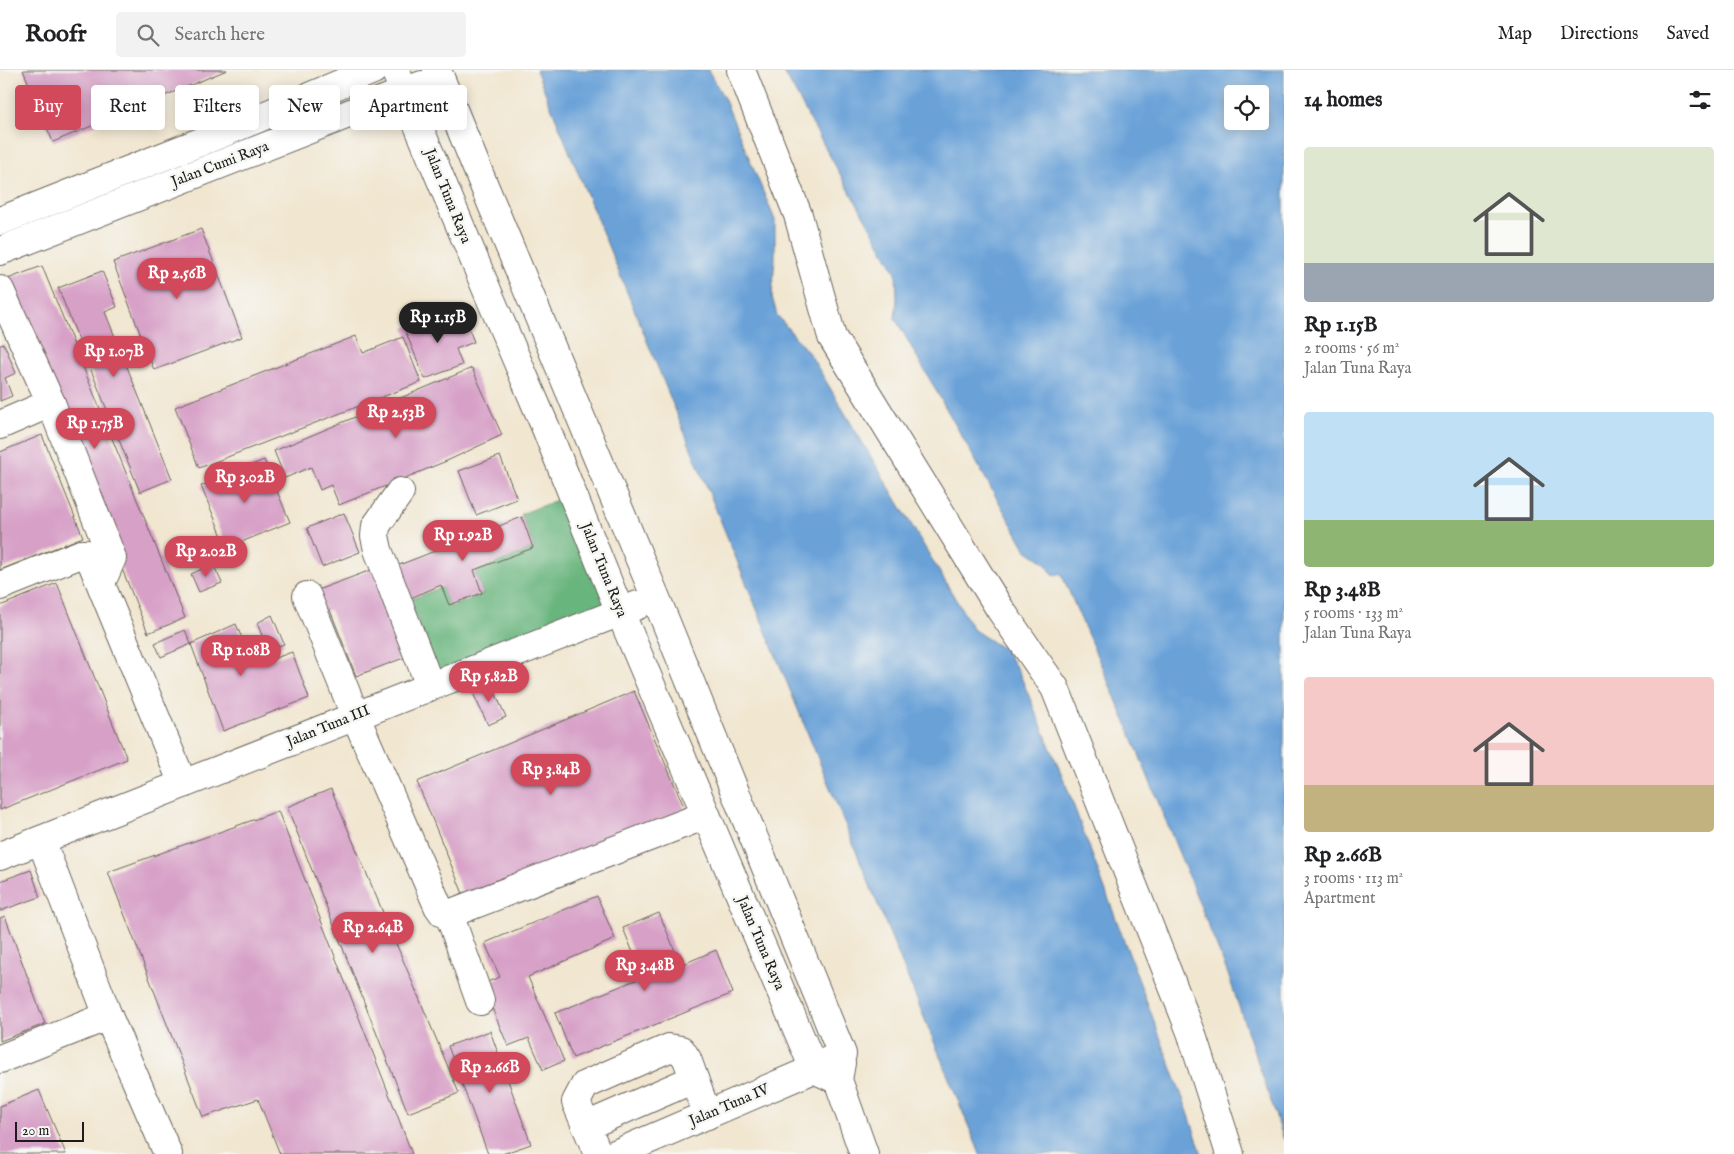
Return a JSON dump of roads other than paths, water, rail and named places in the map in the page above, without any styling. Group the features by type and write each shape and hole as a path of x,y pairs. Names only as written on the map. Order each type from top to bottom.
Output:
{"street":[{"name":"Jalan Cumi Raya","path":"259,117 373,70"},
{"path":"741,70 798,215 832,337 1000,609 1055,688 1191,1032 1230,1154"},
{"name":"Jalan Cumi Raya","path":"9,247 268,145 400,81 439,74"},
{"path":"439,74 656,598 864,1154"},
{"name":"Jalan Tuna Raya","path":"400,81 706,815 831,1067"},
{"path":"259,123 268,145"},
{"name":"Jalan Cumi Raya","path":"2,212 224,130"},
{"path":"2,212 9,247"},
{"path":"489,295 524,280"},
{"path":"1,294 51,403 112,558 100,584"},
{"path":"0,425 51,403"},
{"path":"400,492 376,526 375,536 378,550 430,686"},
{"path":"0,586 81,554 87,554 183,784"},
{"path":"307,596 355,715 438,906 443,913 449,914 706,815"},
{"name":"Jalan Tuna III","path":"0,856 656,598"},
{"path":"41,840 108,1016 168,1154"},
{"path":"449,914 480,1001"},
{"path":"0,1059 108,1016"},
{"path":"598,1154 576,1102 585,1085 669,1048 681,1050 687,1059 707,1115"},
{"name":"Jalan Tuna IV","path":"615,1154 707,1115 831,1067"},
{"path":"586,1126 694,1079"}],"water":[{"path":"536,70 708,70 724,98 775,220 772,297 777,315 811,356 974,630 1005,650 1019,672 1066,785 1202,1154 980,1154"},
{"path":"783,70 1284,70 1284,1140 1228,974 1127,725 1061,573 1054,576 1044,562 1026,550 895,318 897,299 896,273"}]}
